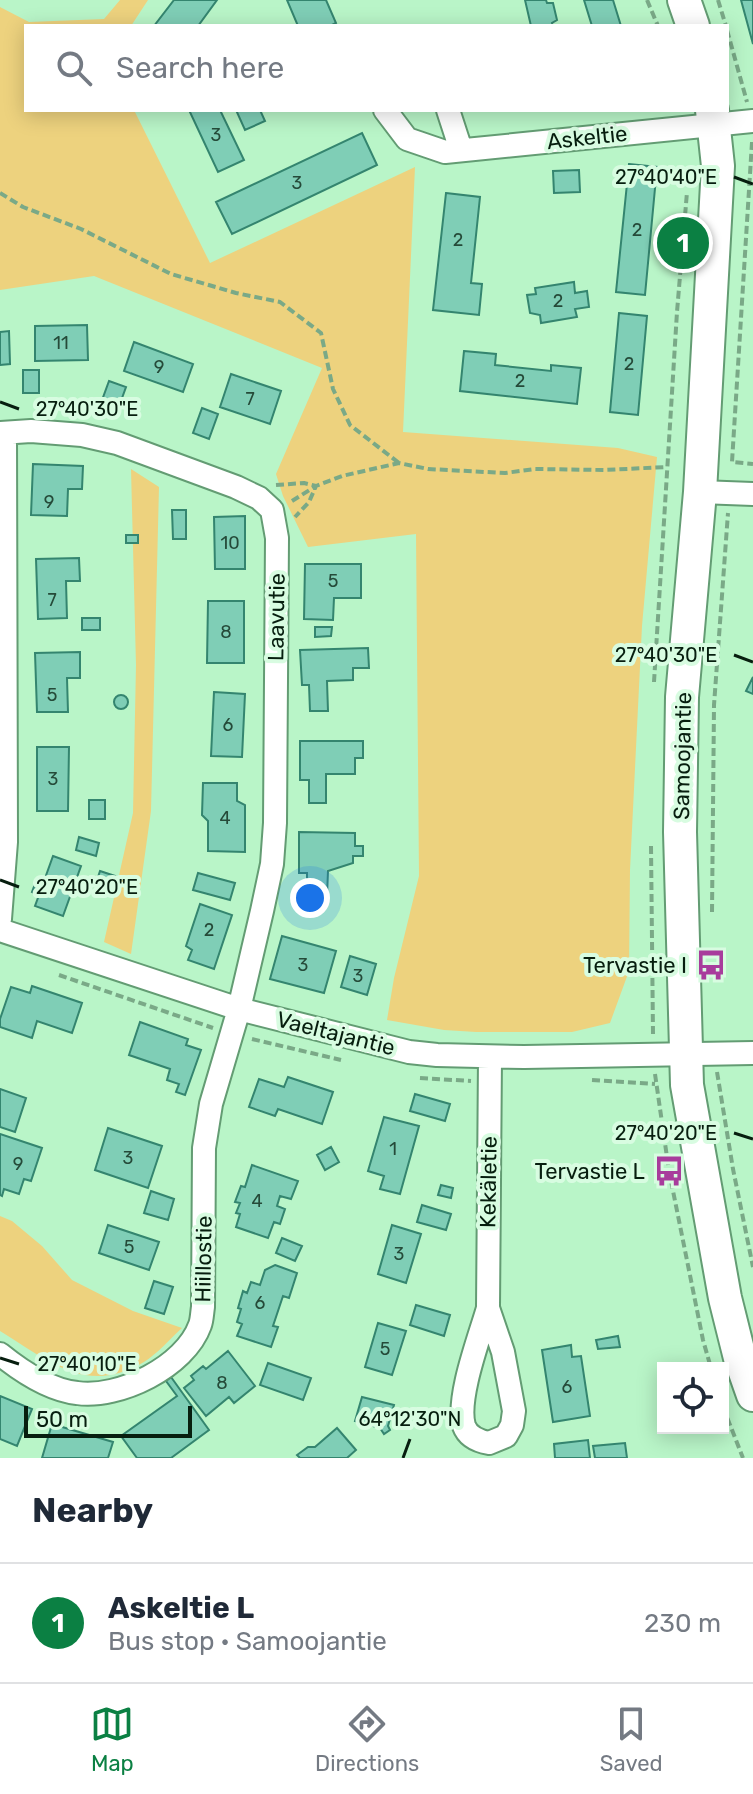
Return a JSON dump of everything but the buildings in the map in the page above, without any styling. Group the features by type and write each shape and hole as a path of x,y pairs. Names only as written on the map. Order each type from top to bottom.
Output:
{"street":[{"path":"684,0 692,24"},
{"name":"Askeltie","path":"729,111 753,121"},
{"name":"Askeltie","path":"387,112 407,139 445,152 696,112"},
{"path":"449,112 461,150"},
{"name":"Samoojantie","path":"721,112 710,482 682,697 680,832 701,1054 687,1085 725,1298 753,1395"},
{"path":"0,919 6,842 3,434 31,431 82,435 117,443 236,487 259,498 279,517"},
{"path":"710,482 753,494"},
{"name":"Laavutie","path":"239,1009 272,864 279,517"},
{"name":"Vaeltajantie","path":"0,930 239,1009 409,1052 490,1057 753,1053"},
{"name":"Hiillostie","path":"0,1354 45,1384 77,1393 104,1392 129,1388 155,1375 185,1347 199,1327 203,1307 204,1148 211,1104 239,1009"},
{"name":"Kekäletie","path":"488,1308 503,1352 514,1411 506,1436 489,1443 469,1435 464,1425 463,1407 488,1308 490,1057"}],"path":[{"path":"647,0 657,24"},
{"path":"718,0 725,24"},
{"path":"729,38 753,121 732,462 753,464"},
{"path":"729,101 744,88"},
{"path":"0,193 23,207 81,229 171,274 280,302 321,333 333,389 350,425 399,463"},
{"path":"669,455 710,482 714,705 711,921"},
{"path":"279,517 287,505 316,486 342,476 399,463 428,469 505,473 535,469 667,467"},
{"path":"269,485 304,483 316,486"},
{"path":"279,517 300,513 316,486"},
{"path":"701,1054 733,1169 753,1267"},
{"path":"729,1422 743,1458"}],"shaded area":[{"path":"120,0 148,0 132,24 24,24 24,112 135,112 210,263 415,167 403,432 618,448 657,457 642,626 630,870 629,971 610,1023 572,1032 476,1032 387,1020 419,876 416,534 308,547 283,496 276,474 322,368 94,276 0,290 0,7 29,22 104,19"},
{"path":"131,469 159,487 151,811 131,954 104,942 133,813 136,665"},
{"path":"0,1216 12,1221 42,1246 72,1280 133,1311 182,1328 144,1362 123,1372 104,1376 69,1370 35,1353 0,1331"}],"place":[{"name":"Askeltie L","path":"683,243"},
{"name":"Tervastie I","path":"711,965"},
{"name":"Tervastie L","path":"669,1171"}]}
